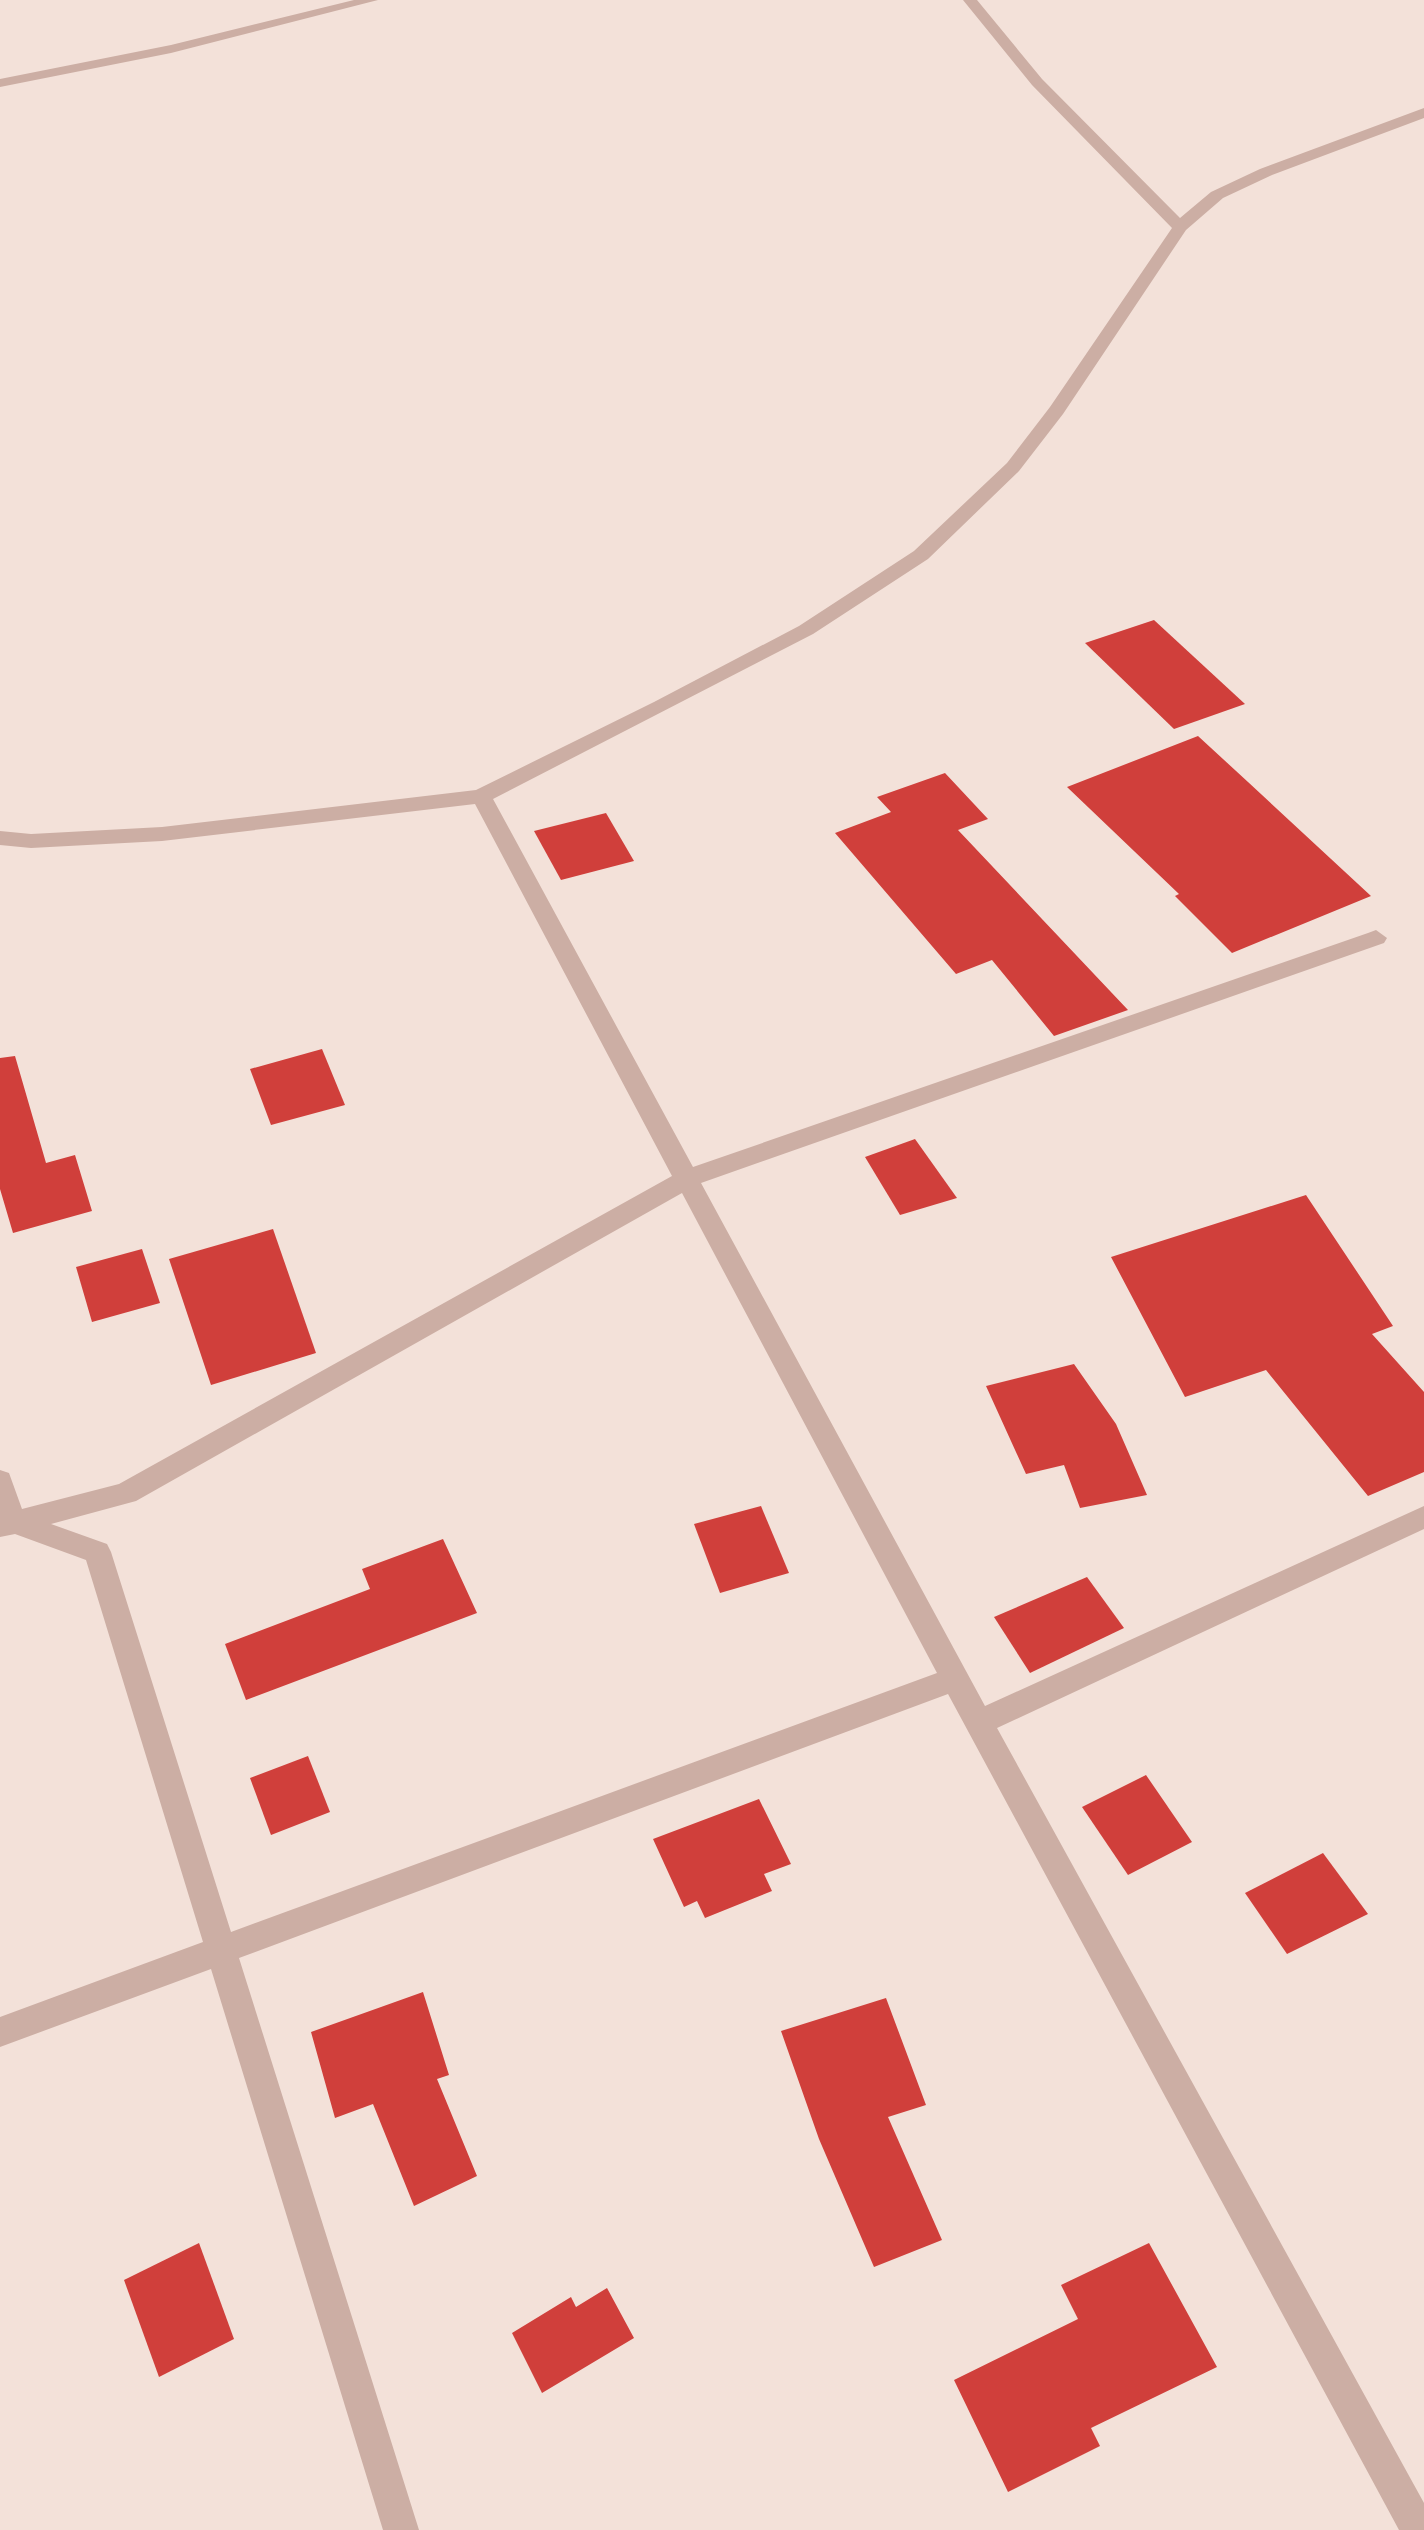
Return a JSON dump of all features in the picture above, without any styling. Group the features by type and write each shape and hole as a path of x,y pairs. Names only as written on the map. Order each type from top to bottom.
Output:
{"street":[{"path":"0,83 170,49 371,0"},
{"path":"970,0 1037,82 1180,227"},
{"path":"0,838 31,841 162,834 481,796 806,630 921,555 1013,467 1057,410 1180,227 1217,196 1266,172 1424,112"},
{"path":"481,796 955,1679 1419,2530"},
{"path":"6,1524 126,1493 688,1178 1376,938"},
{"path":"0,1481 6,1524"},
{"path":"979,1722 1422,1517"},
{"path":"6,1524 97,1552 401,2530"},
{"path":"0,2032 955,1679"}],"building":[{"path":"1154,620 1245,704 1174,729 1085,643"},
{"path":"1198,736 1371,896 1232,953 1175,896 1179,894 1067,787"},
{"path":"945,773 988,819 958,830 1128,1010 1054,1036 992,960 956,974 835,833 891,812 877,797"},
{"path":"606,813 634,861 561,880 534,831"},
{"path":"322,1049 345,1105 271,1125 250,1069"},
{"path":"15,1056 46,1163 75,1155 92,1211 13,1233 0,1189 0,1058"},
{"path":"915,1139 957,1198 900,1215 865,1157"},
{"path":"1306,1195 1393,1326 1372,1334 1424,1392 1424,1472 1368,1496 1266,1370 1185,1397 1111,1257"},
{"path":"273,1229 316,1353 211,1385 169,1259"},
{"path":"142,1249 160,1303 92,1322 76,1267"},
{"path":"1074,1364 1116,1424 1147,1495 1080,1508 1064,1465 1026,1474 986,1386"},
{"path":"761,1506 789,1573 720,1593 694,1524"},
{"path":"443,1539 477,1613 246,1700 225,1644 370,1589 362,1569"},
{"path":"1087,1577 1124,1628 1030,1673 994,1617"},
{"path":"308,1756 330,1812 271,1835 250,1778"},
{"path":"1146,1775 1192,1842 1128,1875 1082,1807"},
{"path":"759,1799 791,1864 764,1874 772,1891 705,1918 697,1901 684,1907 653,1839"},
{"path":"1323,1853 1368,1914 1287,1954 1245,1893"},
{"path":"423,1992 449,2075 437,2079 477,2176 414,2206 373,2104 335,2118 311,2032"},
{"path":"886,1998 926,2105 888,2117 942,2240 874,2267 819,2139 781,2031"},
{"path":"199,2243 234,2339 159,2377 124,2280"},
{"path":"1149,2243 1217,2367 1091,2428 1100,2446 1008,2492 954,2380 1078,2319 1061,2285"},
{"path":"607,2288 634,2338 542,2393 512,2333 571,2297 576,2307"}]}
